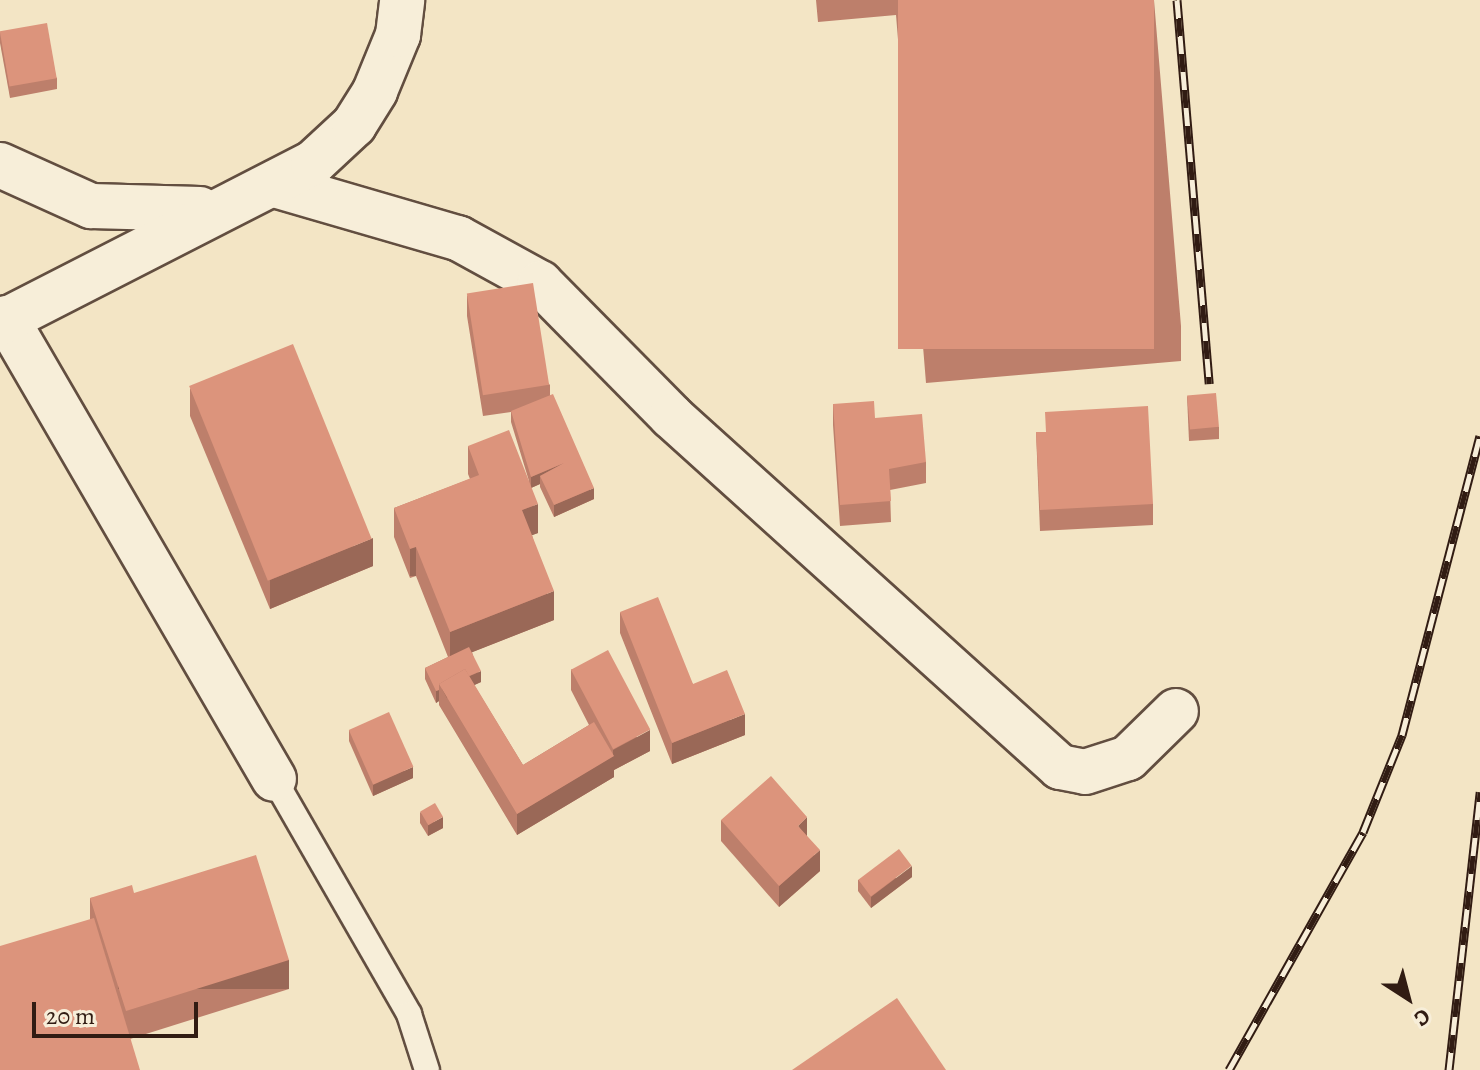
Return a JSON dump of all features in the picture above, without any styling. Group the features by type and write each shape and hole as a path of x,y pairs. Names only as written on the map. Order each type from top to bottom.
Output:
{"street":[{"path":"274,779 3,320 213,208 275,185 354,125 398,35 402,0"},
{"path":"0,165 91,206 213,208"},
{"path":"275,185 458,238 540,283 671,416 1060,767 1085,772 1128,758 1176,711"}],"lane":[{"path":"274,779 409,1014 427,1070"}],"building":[{"path":"898,0 1154,0 1154,349 898,349"},
{"path":"47,23 57,78 9,86 0,31"},
{"path":"533,283 549,385 483,395 467,293"},
{"path":"293,344 372,539 268,581 189,386"},
{"path":"1216,393 1219,427 1190,429 1187,396"},
{"path":"553,394 594,488 554,505 540,476 564,463 531,477 511,411"},
{"path":"874,401 875,418 922,414 926,462 889,469 891,501 840,505 833,404"},
{"path":"1148,406 1153,504 1040,510 1036,432 1046,432 1045,412"},
{"path":"509,430 538,504 522,510 554,591 450,632 416,547 410,549 394,508 479,475 468,446"},
{"path":"658,597 693,684 727,670 745,714 672,743 620,612"},
{"path":"469,647 481,671 469,676 465,669 439,684 436,691 425,668"},
{"path":"608,650 650,729 613,749 571,670"},
{"path":"465,669 523,765 594,722 614,756 517,814 439,684"},
{"path":"389,712 413,767 373,785 349,730"},
{"path":"771,776 807,817 798,826 820,850 779,886 721,820"},
{"path":"435,803 443,817 428,825 420,812"},
{"path":"899,849 912,866 871,896 858,880"},
{"path":"256,855 289,960 126,1011 90,898 132,885 134,893"},
{"path":"94,918 140,1070 0,1070 0,946"},
{"path":"897,998 946,1070 792,1070"}],"railway":[{"path":"1177,0 1209,384"},
{"path":"1229,1070 1363,832 1402,735 1480,436"},
{"path":"1449,1070 1480,792"}]}
